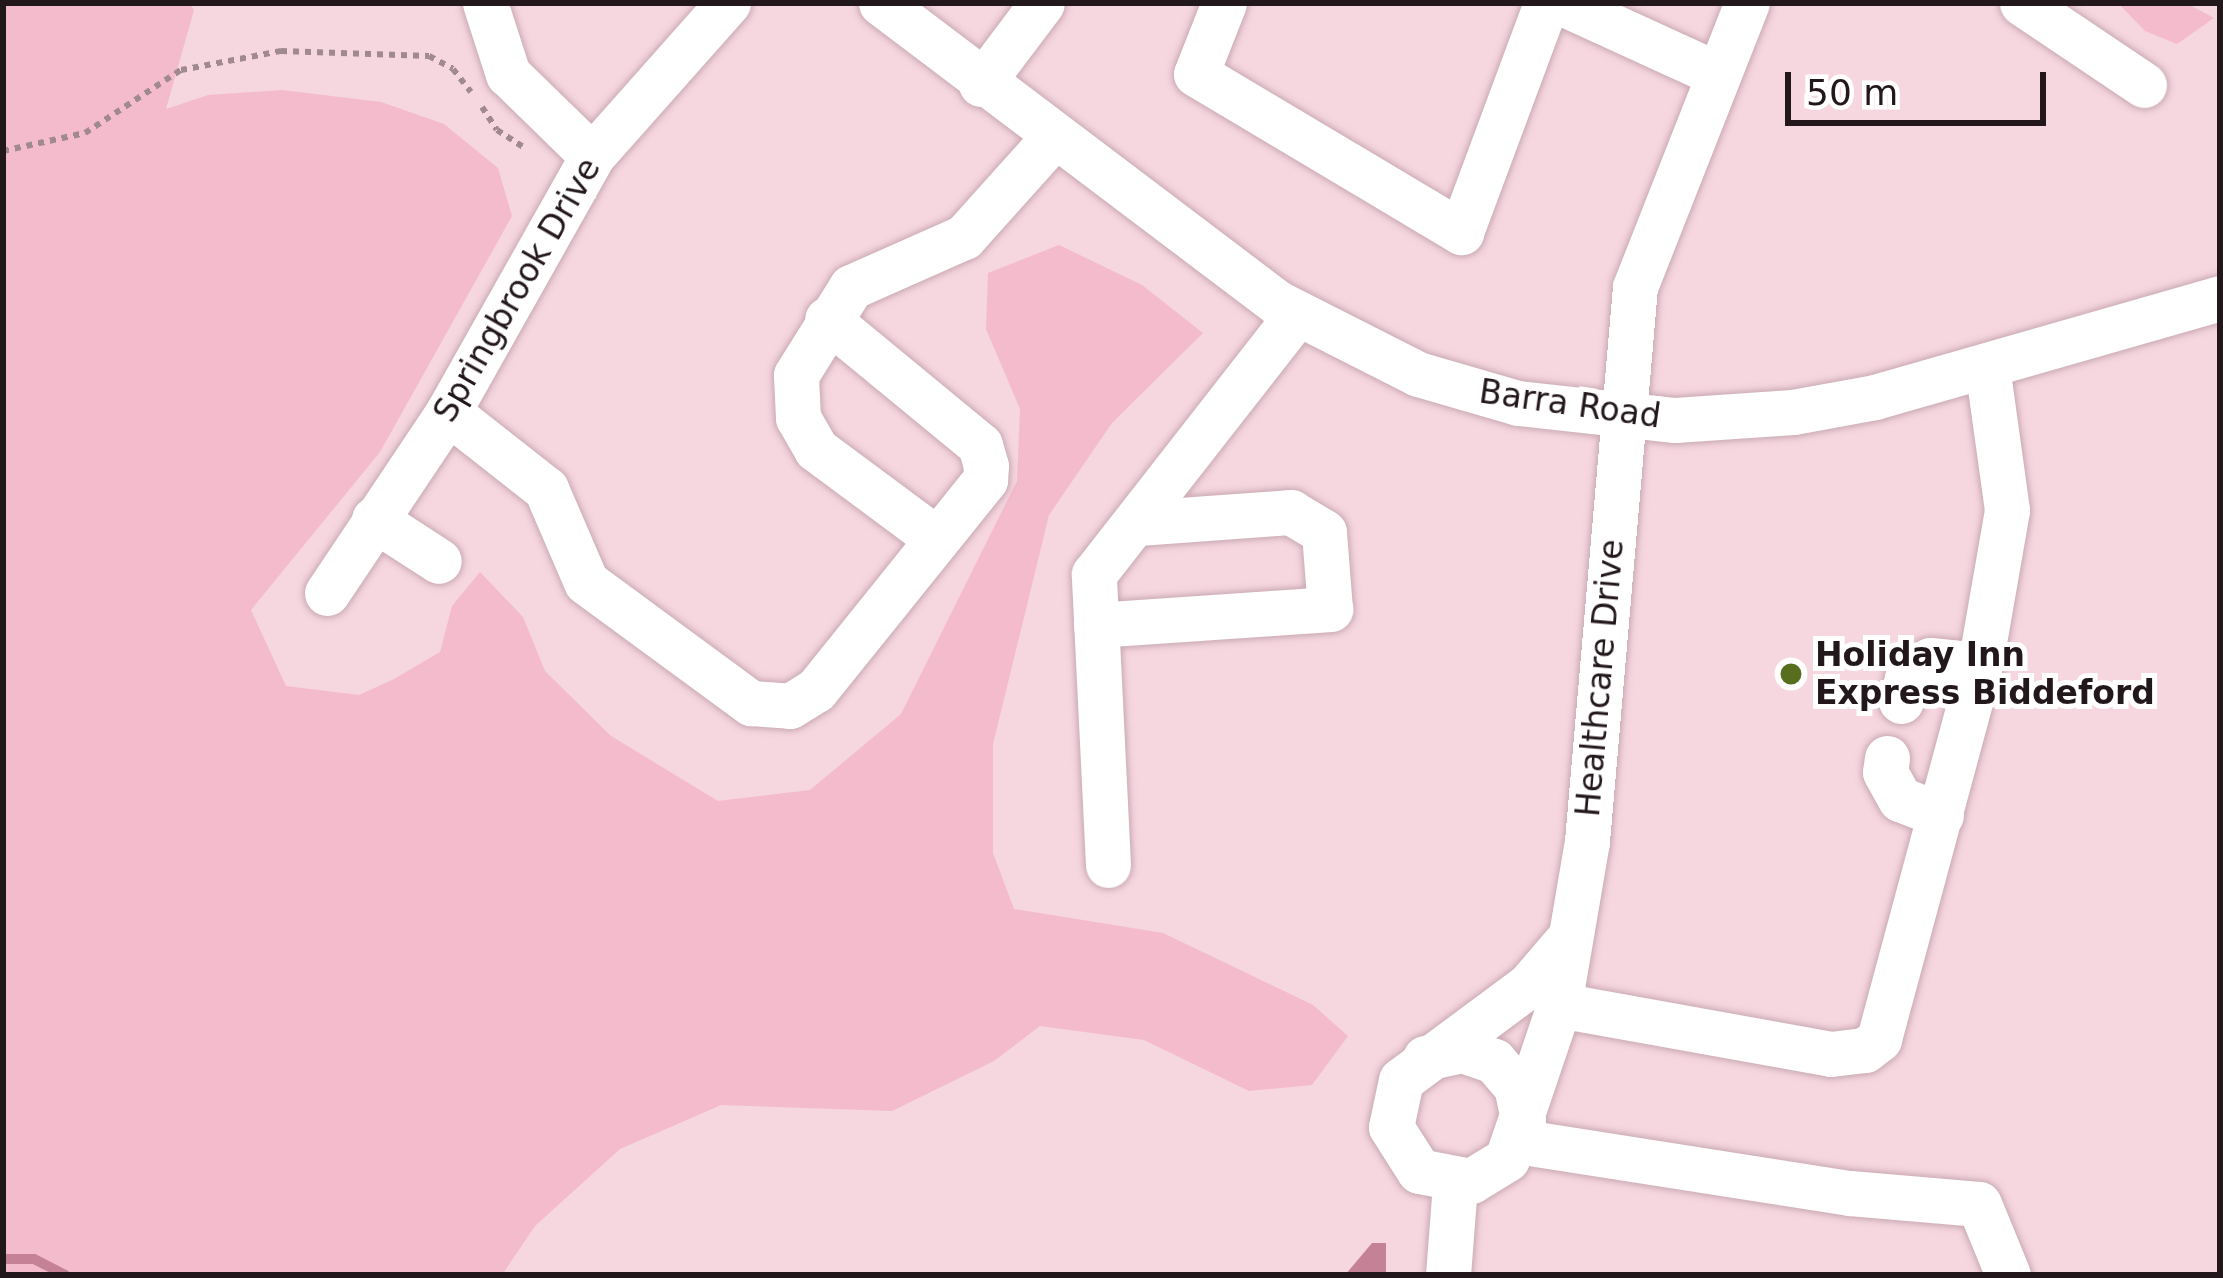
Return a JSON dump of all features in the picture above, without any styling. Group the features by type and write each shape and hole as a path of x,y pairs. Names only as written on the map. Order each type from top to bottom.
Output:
{"street":[{"path":"485,3 508,74 592,156"},
{"name":"Springbrook Drive","path":"327,593 448,412 592,156 728,3"},
{"name":"Barra Road","path":"881,3 1052,139 1296,315 1482,395 1621,418 1793,412 1987,366 2220,298"},
{"path":"981,84 1042,3"},
{"path":"1224,3 1196,74 1461,232 1546,3"},
{"path":"1562,3 1717,74"},
{"name":"Healthcare Drive","path":"1516,1140 1559,1005 1587,841 1635,287 1747,3"},
{"path":"2022,3 2144,85"},
{"path":"937,539 816,449 803,429 796,375 827,319 862,278 964,237 1052,139"},
{"path":"1108,865 1094,574 1296,315"},
{"path":"448,412 546,489 586,582 761,706 790,706 816,690 985,480 986,454 827,319"},
{"path":"1559,1005 1831,1054 1865,1050 1887,1022 1980,665 2008,489 1987,366"},
{"path":"1096,625 1330,609 1324,532 1291,512 1136,523"},
{"path":"374,519 440,561"},
{"path":"1901,700 1907,678 1930,660 1980,665"},
{"path":"1887,758 1885,772 1900,799 1941,814"},
{"path":"1415,1064 1451,1049 1484,1055 1516,1086 1516,1140 1480,1178 1455,1183 1419,1172 1394,1138 1393,1095 1415,1064 1512,1000 1570,937"},
{"path":"1516,1140 1850,1192 1979,1204 2008,1275"},
{"path":"1448,1275 1455,1183"}],"path":[{"path":"3,151 86,133 181,70 281,51 429,56 453,68 497,130 527,149"}],"shaded area":[{"path":"3,3 189,3 194,10 166,109 208,95 282,90 381,102 444,124 498,168 512,216 380,452 251,610 286,686 359,695 440,652 452,606 480,572 523,617 545,671 611,736 718,801 810,790 901,714 1017,481 1020,409 986,329 988,273 1059,245 1142,285 1203,333 1112,423 1049,515 993,744 993,853 1014,909 1163,933 1313,1005 1348,1036 1312,1085 1249,1091 1144,1040 1040,1026 994,1061 892,1111 721,1105 620,1149 535,1226 502,1275 3,1275"},
{"path":"2118,3 2186,3 2214,18 2177,44 2145,31"},
{"path":"1372,1243 1386,1243 1386,1275 1345,1275"}],"waterway":[{"path":"3,1259 34,1259 65,1275"}],"place":[{"name":"Holiday Inn Express Biddeford","path":"1791,674"}]}
